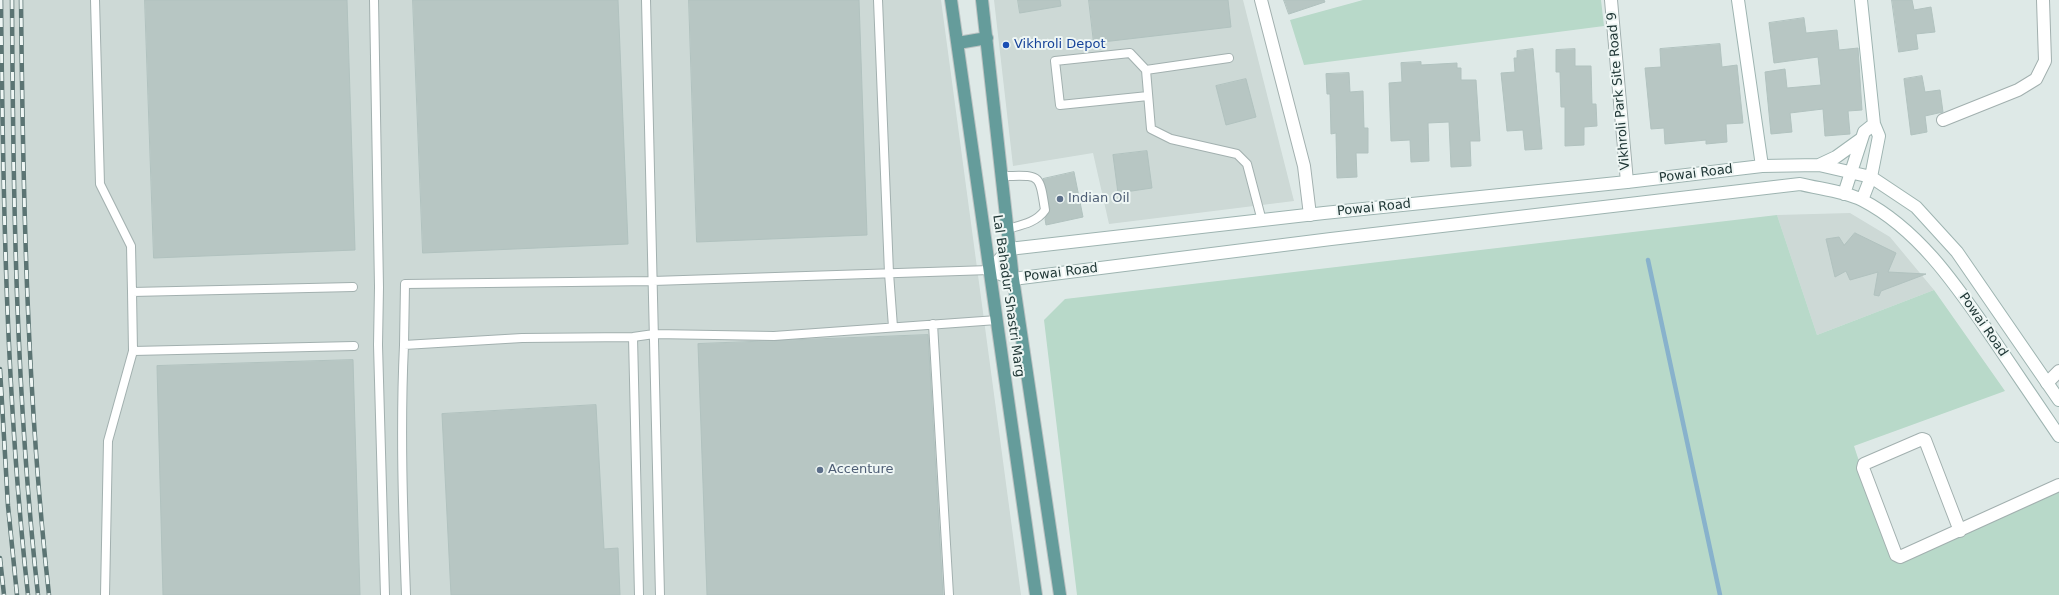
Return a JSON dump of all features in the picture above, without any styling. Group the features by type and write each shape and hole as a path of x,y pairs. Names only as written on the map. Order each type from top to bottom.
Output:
{"main road":[{"name":"Lal Bahadur Shastri Marg","path":"951,0 1036,595"},
{"name":"Lal Bahadur Shastri Marg","path":"982,0 1009,250 1060,595"},
{"path":"1261,0 1304,166 1310,215"},
{"name":"Vikhroli Park Site Road 9","path":"1611,0 1627,182"},
{"path":"1738,0 1762,166"},
{"path":"1861,0 1874,124 1879,136 1871,177 1862,200"},
{"path":"1943,120 2018,90 2036,79 2045,61 2043,0"},
{"path":"958,43 987,38"},
{"path":"1844,194 1864,132 1874,124"},
{"path":"1818,165 1836,157 1862,139"},
{"name":"Powai Road","path":"1009,250 1310,215 1627,182 1762,166 1818,165 1871,177 1916,207 1957,252 2059,400"},
{"name":"Powai Road","path":"990,270 1013,279 1331,239 1800,184 1844,194 1862,200 1903,227 1941,266 1970,305 2059,436"},
{"path":"990,270 1009,250"},
{"path":"2047,382 2059,371"},
{"path":"1960,531 1925,440 1922,439 1864,464 1863,468 1898,556 1960,531 2059,485"}],"lane":[{"path":"95,0 100,184 131,246 133,351 108,441 105,595"},
{"path":"374,0 379,286 378,345 385,595"},
{"path":"646,0 660,595"},
{"path":"878,0 889,273 893,327"},
{"path":"1148,96 1060,104 1055,61 1130,53 1146,70 1151,128 1171,139 1237,154 1247,164 1262,221"},
{"path":"1146,70 1229,58"},
{"path":"1001,176 1031,176 1036,178 1041,183 1045,210 1041,216 1034,221 1007,230"},
{"path":"406,595 402,488 401,402 405,284 653,281 990,270"},
{"path":"132,292 352,287"},
{"path":"404,345 522,338 633,337 654,334 774,336 997,320"},
{"path":"934,324 949,595"},
{"path":"633,337 639,595"},
{"path":"133,351 354,346"}],"shaded area":[{"path":"0,0 941,0 1021,595 0,595"},
{"path":"994,0 1243,0 1294,201 1109,224 1093,153 1013,166"},
{"path":"1850,213 1890,237 1934,290 1817,335 1777,215"}],"green space":[{"path":"1363,0 1601,0 1604,26 1304,65 1290,20"},
{"path":"1777,215 1817,335 1934,290 2005,391 1854,446 1890,555 2059,489 2059,595 1077,595 1044,320 1065,299"}],"building":[{"path":"145,0 347,0 355,250 154,258"},
{"path":"413,0 618,0 628,244 423,253"},
{"path":"689,0 859,0 867,235 697,242"},
{"path":"1018,0 1060,0 1061,6 1020,13"},
{"path":"1089,0 1228,0 1231,27 1094,43"},
{"path":"1284,0 1324,0 1325,2 1289,14"},
{"path":"1892,0 1912,0 1914,10 1931,7 1935,32 1916,34 1918,49 1899,52"},
{"path":"1804,18 1806,33 1837,30 1839,50 1858,48 1862,110 1848,111 1850,134 1825,136 1823,109 1790,113 1792,132 1771,134 1765,72 1785,69 1787,88 1821,85 1818,57 1774,63 1769,23"},
{"path":"1720,44 1722,67 1737,65 1743,123 1726,124 1727,142 1706,144 1706,140 1665,144 1664,128 1651,129 1645,68 1661,67 1660,49"},
{"path":"1533,49 1542,149 1525,150 1523,130 1507,131 1501,73 1515,72 1514,58 1517,58 1517,51"},
{"path":"1575,49 1575,66 1591,66 1592,104 1596,104 1597,126 1584,127 1584,145 1565,146 1565,107 1561,107 1560,72 1556,72 1556,50"},
{"path":"1421,62 1421,65 1457,63 1457,68 1461,68 1461,80 1476,80 1480,141 1470,141 1471,166 1451,167 1449,122 1428,123 1429,161 1411,162 1410,140 1391,141 1389,83 1402,82 1401,63"},
{"path":"1349,73 1350,92 1363,91 1364,128 1368,128 1368,153 1356,153 1357,177 1337,178 1336,133 1331,134 1330,94 1327,94 1326,74"},
{"path":"1922,76 1925,92 1940,90 1943,112 1925,116 1927,132 1911,135 1904,79"},
{"path":"1246,79 1256,117 1226,125 1216,86"},
{"path":"1147,151 1152,188 1118,193 1113,155"},
{"name":"Indian Oil","path":"1074,172 1083,217 1046,225 1045,219 1050,209 1043,179"},
{"path":"1855,233 1896,253 1888,272 1926,274 1881,291 1879,296 1874,295 1878,272 1850,280 1846,271 1835,277 1826,239 1839,237 1844,245"},
{"name":"Accenture","path":"928,335 943,595 707,595 698,344"},
{"path":"353,360 360,595 163,595 157,366"},
{"path":"596,405 604,549 618,548 620,595 451,595 442,414"}],"waterway":[{"path":"1648,260 1720,595"}],"railway":[{"path":"1,0 3,149 10,372 28,595"},
{"path":"12,0 13,149 20,372 38,595"},
{"path":"21,0 25,224 31,373 49,595"},
{"path":"0,369 8,506 17,595"},
{"path":"0,558 4,595"}],"place":[{"name":"Vikhroli Depot","path":"1006,45"},
{"name":"Indian Oil","path":"1060,199"},
{"name":"Accenture","path":"820,470"}]}
